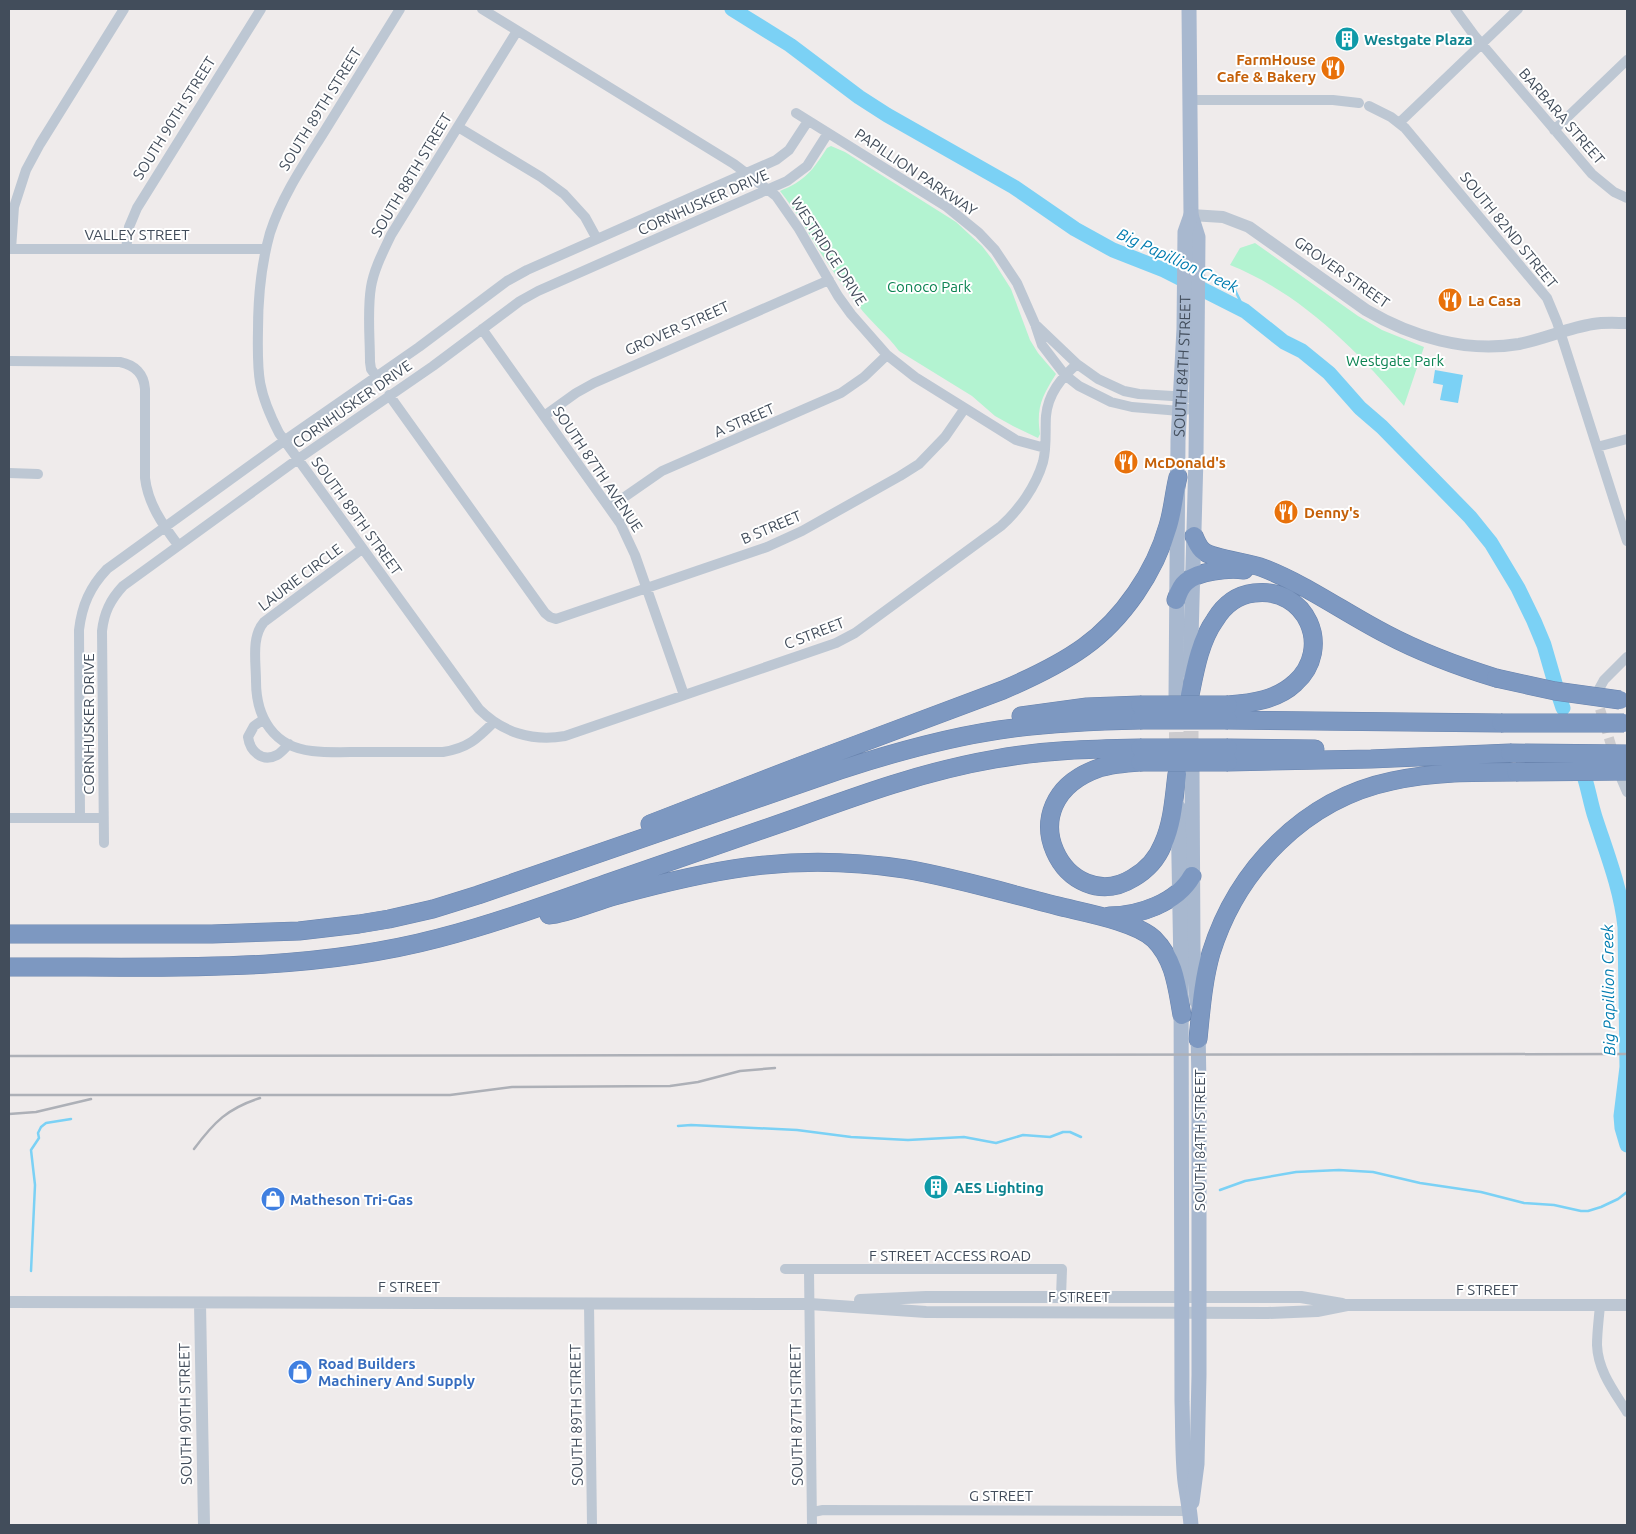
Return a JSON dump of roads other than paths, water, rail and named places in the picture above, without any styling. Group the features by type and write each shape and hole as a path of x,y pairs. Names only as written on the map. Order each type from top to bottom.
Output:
{"highway":[{"path":"432,909 800,766 1003,690 1063,660 1086,646 1104,630 1125,607 1142,582 1153,563 1168,525 1178,477"},
{"path":"1194,536 1202,550 1207,554 1260,567 1291,581 1424,653 1496,678 1555,691 1623,700"},
{"path":"1176,600 1183,585 1193,578 1213,572 1236,569 1257,572 1291,581"},
{"path":"1186,696 1201,650 1210,628 1220,612 1237,598 1247,594 1267,592 1288,600 1305,615 1311,626 1314,638 1313,650 1307,668 1295,683 1274,696 1228,712"},
{"path":"9,934 212,934 299,931 359,924 432,909 508,885 840,770 947,740 999,730 1080,722 1140,712 1228,712 1500,722 1626,723"},
{"path":"9,967 273,965 336,958 401,947 440,938 514,916 854,797 944,770 997,758 1040,752 1082,749 1140,755 1510,752 1627,754"},
{"path":"1140,755 1087,774 1067,786 1055,803 1050,824 1055,854 1071,874 1082,881 1104,886 1117,885 1128,881 1149,866 1157,856 1168,831 1182,771"},
{"path":"1198,1039 1207,967 1223,923 1237,893 1268,852 1291,830 1331,804 1357,792 1390,781 1435,774 1516,772 1624,777"},
{"path":"514,916 553,915 651,886 722,871 772,864 813,862 864,865 919,872 1083,912 1139,929 1153,938 1166,954 1173,969 1182,1016"},
{"path":"1083,912 1111,916 1135,913 1179,893 1192,876"}],"main road":[{"name":"SOUTH 84TH STREET","path":"1186,696 1193,578 1196,404 1191,332 1192,235 1189,9"},
{"name":"SOUTH 84TH STREET","path":"1186,696 1176,600 1180,395 1191,332"},
{"name":"SOUTH 84TH STREET","path":"1182,771 1192,876 1193,950 1198,1039 1199,1313 1197,1464 1190,1518"},
{"name":"SOUTH 84TH STREET","path":"1182,771 1179,893 1182,1016 1183,1462 1190,1518"}],"street":[{"path":"10,249 14,207 26,170 40,144 124,9"},
{"name":"SOUTH 90TH STREET","path":"126,249 129,227 137,208 261,9"},
{"name":"SOUTH 89TH STREET","path":"400,9 295,178 276,216 266,249 258,299 258,378 265,404 279,433 479,709 494,722"},
{"name":"WESTRIDGE DRIVE","path":"482,9 734,164 776,196 789,213 850,314 887,355 916,377 1016,440 1045,448"},
{"name":"BARBARA STREET","path":"1455,9 1481,44 1592,174 1608,188 1627,198"},
{"path":"1399,123 1518,9"},
{"name":"SOUTH 88TH STREET","path":"376,376 371,369 370,362 370,302 374,275 391,235 517,31"},
{"path":"1554,130 1627,60"},
{"name":"SOUTH 82ND STREET","path":"1189,100 1332,100 1364,105 1391,117 1405,128 1540,289 1552,308 1627,541"},
{"name":"PAPILLION PARKWAY","path":"796,113 947,207 979,233 1009,269 1035,324 1042,345 1065,375 1079,386 1111,402 1132,408 1180,411 1189,409 1196,404 1189,397 1139,394 1098,379 1076,364 1035,324"},
{"name":"CORNHUSKER DRIVE","path":"80,818 79,630 83,607 94,584 107,569 285,440 419,347 508,281 527,270 776,160 792,147 808,121"},
{"path":"458,127 541,177 564,194 584,216 597,239"},
{"name":"CORNHUSKER DRIVE","path":"104,843 102,632 105,614 110,602 123,586 520,301 538,291 787,181 801,172 811,161 828,133"},
{"name":"GROVER STREET","path":"1191,215 1223,217 1249,227 1366,310 1386,322 1415,334 1456,344 1492,346 1520,344 1594,324 1627,323"},
{"name":"VALLEY STREET","path":"10,249 266,249"},
{"name":"GROVER STREET","path":"544,416 576,393 594,383 829,280"},
{"name":"SOUTH 87TH AVENUE","path":"482,329 610,507 628,539 684,695"},
{"name":"A STREET","path":"610,507 662,471 840,393 864,377 887,355"},
{"path":"9,361 120,362 136,368 144,378 145,389 146,490 152,505 178,546"},
{"name":"C STREET","path":"494,722 524,735 541,738 572,734 836,644 855,633 931,579 1007,521 1033,484 1043,461 1049,402 1056,387 1076,364"},
{"name":"B STREET","path":"390,394 546,614 556,619 782,541 892,481 918,464 934,451 966,408"},
{"path":"1597,447 1627,439"},
{"path":"9,474 38,474"},
{"name":"LAURIE CIRCLE","path":"362,549 264,622 259,628 256,640 258,704 264,719 273,732 288,744 318,752 443,752 467,746 494,722"},
{"path":"1600,689 1604,680 1627,657"},
{"path":"264,719 254,726 248,737 249,744 256,755 269,758 276,756 288,744"},
{"path":"1624,777 1627,792"},
{"path":"9,818 103,818"},
{"name":"F STREET ACCESS ROAD","path":"785,1270 1062,1269 1062,1297"},
{"path":"809,1270 810,1304"},
{"name":"F STREET","path":"9,1302 810,1304 926,1297 1199,1297 1301,1298 1326,1300 1347,1305"},
{"name":"SOUTH 90TH STREET","path":"200,1303 204,1525"},
{"name":"SOUTH 89TH STREET","path":"589,1304 592,1525"},
{"name":"F STREET","path":"810,1304 926,1312 1182,1313 1291,1313 1317,1311 1347,1305 1627,1306"},
{"name":"SOUTH 87TH STREET","path":"810,1304 812,1525"},
{"path":"1600,1305 1597,1345 1600,1362 1604,1376 1627,1412"},
{"name":"G STREET","path":"813,1512 823,1510 1190,1518"}],"water":[{"path":"1435,370 1463,375 1458,403 1440,400 1443,385 1433,383"}],"waterway":[{"name":"Big Papillion Creek","path":"732,9 790,45 859,97 887,115 1014,187 1075,229 1113,250 1164,270 1245,311 1284,342 1302,351 1329,373 1360,408 1382,427 1470,517 1491,543 1518,588 1534,621 1544,645 1555,683"},
{"path":"1235,290 1245,311"},
{"name":"Big Papillion Creek","path":"1560,699 1563,708"},
{"name":"Big Papillion Creek","path":"1585,779 1617,885 1625,927 1627,1067 1621,1116 1627,1145"},
{"path":"31,1271 35,1185 31,1150 39,1138 38,1133 41,1127 46,1123 71,1119"},
{"path":"678,1126 797,1130 851,1137 908,1140 964,1137 996,1143 1023,1135 1050,1137 1063,1132 1070,1132 1081,1137"},
{"path":"1220,1190 1245,1181 1296,1172 1339,1170 1373,1172 1420,1183 1481,1192 1524,1203 1554,1205 1581,1211 1601,1207 1618,1199 1627,1192"}],"tunnel":[{"path":"1191,708 1191,758"},
{"path":"1176,709 1177,758"},
{"path":"1600,709 1615,758"}],"railway":[{"path":"9,1056 1627,1054"},
{"path":"9,1095 450,1095 512,1087 670,1086 698,1082 740,1071 775,1068"},
{"path":"194,1149 222,1117 239,1106 260,1098"},
{"path":"9,1114 36,1112 91,1099"}],"place":[{"name":"Westgate Plaza","path":"1347,39"},
{"name":"FarmHouse Cafe & Bakery","path":"1333,68"},
{"name":"La Casa","path":"1450,300"},
{"name":"McDonald's","path":"1126,462"},
{"name":"Denny's","path":"1286,512"},
{"name":"AES Lighting","path":"936,1187"},
{"name":"Matheson Tri-Gas","path":"273,1199"},
{"name":"Road Builders Machinery And Supply","path":"300,1372"}],"park label":[{"name":"Conoco Park","path":"929,286"},
{"name":"Westgate Park","path":"1395,360"}]}
